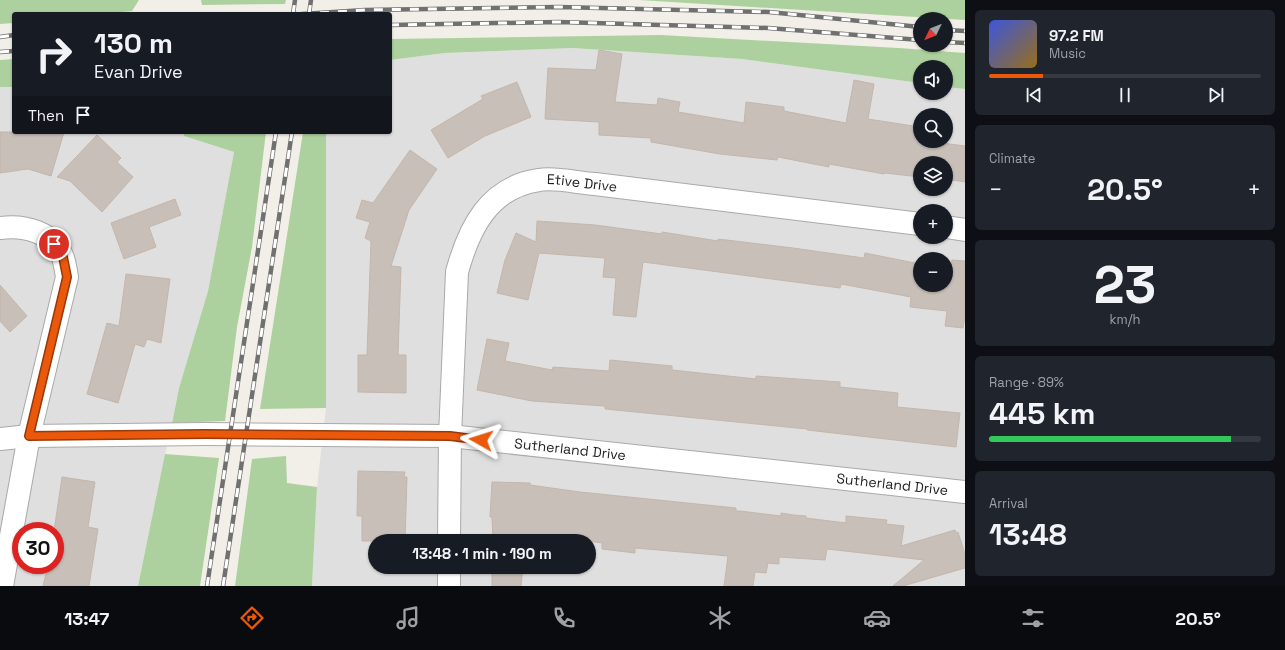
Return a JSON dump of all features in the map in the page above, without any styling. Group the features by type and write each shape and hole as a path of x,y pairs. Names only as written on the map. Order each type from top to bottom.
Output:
{"street":[{"name":"Etive Drive","path":"450,534 450,436 457,272 464,246 477,220 494,201 514,185 541,179 595,184 913,223"},
{"path":"0,228 26,228 42,233 54,244 63,257 67,277 29,436 2,586"},
{"path":"953,228 965,230"},
{"name":"Sutherland Drive","path":"0,439 29,436 205,434 450,436 965,492"},
{"path":"449,574 449,586"}],"shaded area":[{"path":"572,48 742,59 913,82 913,100 953,100 953,88 965,89 965,586 312,586 317,487 326,408 326,134 392,134 392,60 445,53"},
{"path":"0,87 12,87 12,134 184,134 184,136 234,152 208,291 179,388 138,586 0,586"}],"green space":[{"path":"0,0 139,0 132,11 12,12 12,23 0,24"},
{"path":"201,0 286,0 285,4 202,5"},
{"path":"639,0 965,0 965,20 953,19 953,12 913,12 913,17"},
{"path":"661,35 899,48 913,49 913,52 965,53 965,89 953,88 953,60 913,60 913,82 742,59 572,48 445,53 392,60 392,39"},
{"path":"12,59 12,87 0,87 0,60"},
{"path":"184,134 266,134 252,247 237,327 225,421 172,423 179,388 208,291 234,152 184,136"},
{"path":"303,134 326,134 326,408 260,409"},
{"path":"165,454 219,458 200,586 138,586"},
{"path":"286,456 287,483 317,487 312,586 235,586 252,459"}],"building":[{"path":"599,50 622,54 615,102 657,105 658,98 680,102 678,112 744,123 746,102 784,107 784,111 846,123 854,80 874,84 868,119 913,126 913,148 953,148 953,144 965,146 965,182 953,180 953,156 913,156 913,176 884,174 829,164 829,167 778,157 777,160 720,154 651,142 651,138 599,135 599,122 545,119 548,68 596,70"},
{"path":"517,82 531,117 485,136 448,158 431,130 483,99 481,96"},
{"path":"0,132 12,132 12,134 63,134 51,176 28,169 0,173"},
{"path":"97,135 121,158 117,162 133,177 102,212 70,181 57,177"},
{"path":"410,150 437,169 409,210 391,266 401,267 398,355 406,355 406,393 358,392 358,355 367,355 371,241 365,238 370,222 356,218 362,200 373,203"},
{"path":"175,199 181,215 149,227 156,247 124,259 111,223"},
{"path":"537,221 595,225 662,234 662,232 718,241 718,239 864,258 865,253 913,263 913,292 953,292 953,260 965,261 965,317 963,328 945,326 947,311 910,307 911,297 841,284 840,288 643,262 636,317 613,315 616,278 603,277 605,258 539,253 528,300 497,293 505,260 516,233 536,242"},
{"path":"126,274 170,279 161,343 147,339 144,347 135,344 118,403 87,394 107,323 119,326"},
{"path":"0,285 27,316 10,332 0,321"},
{"path":"487,339 509,343 505,361 552,370 553,367 609,371 610,360 672,366 672,370 756,379 756,376 840,382 840,387 898,393 897,407 960,413 956,447 807,429 605,409 605,406 532,401 477,390"},
{"path":"358,471 405,472 404,477 407,477 405,534 368,534 368,541 362,541 362,516 357,516"},
{"path":"62,477 95,482 88,527 98,529 89,586 43,586 46,574 64,574 64,522 55,522"},
{"path":"492,482 530,483 530,485 580,492 736,508 736,511 781,516 781,513 846,523 846,516 887,520 886,524 904,526 901,546 955,530 956,533 958,532 965,554 965,568 903,586 893,586 924,560 827,549 825,560 779,557 779,564 768,563 766,573 755,572 753,586 724,586 728,556 635,548 635,553 602,549 602,543 596,542 596,534 493,534 492,517 490,517"},
{"path":"492,574 522,574 521,586 492,586"}],"railway":[{"path":"293,12 295,0"},
{"path":"309,12 311,0"},
{"path":"334,12 365,10 559,7 769,12 913,26"},
{"path":"392,25 559,22 768,28 913,39"},
{"path":"953,30 965,31"},
{"path":"0,37 12,35"},
{"path":"953,42 965,43"},
{"path":"0,52 12,51"},
{"path":"207,586 276,134"},
{"path":"223,586 292,134"}],"route":[{"path":"54,244 63,257 67,277 55,332 44,368 29,436 205,434 450,436 481,440"}]}
